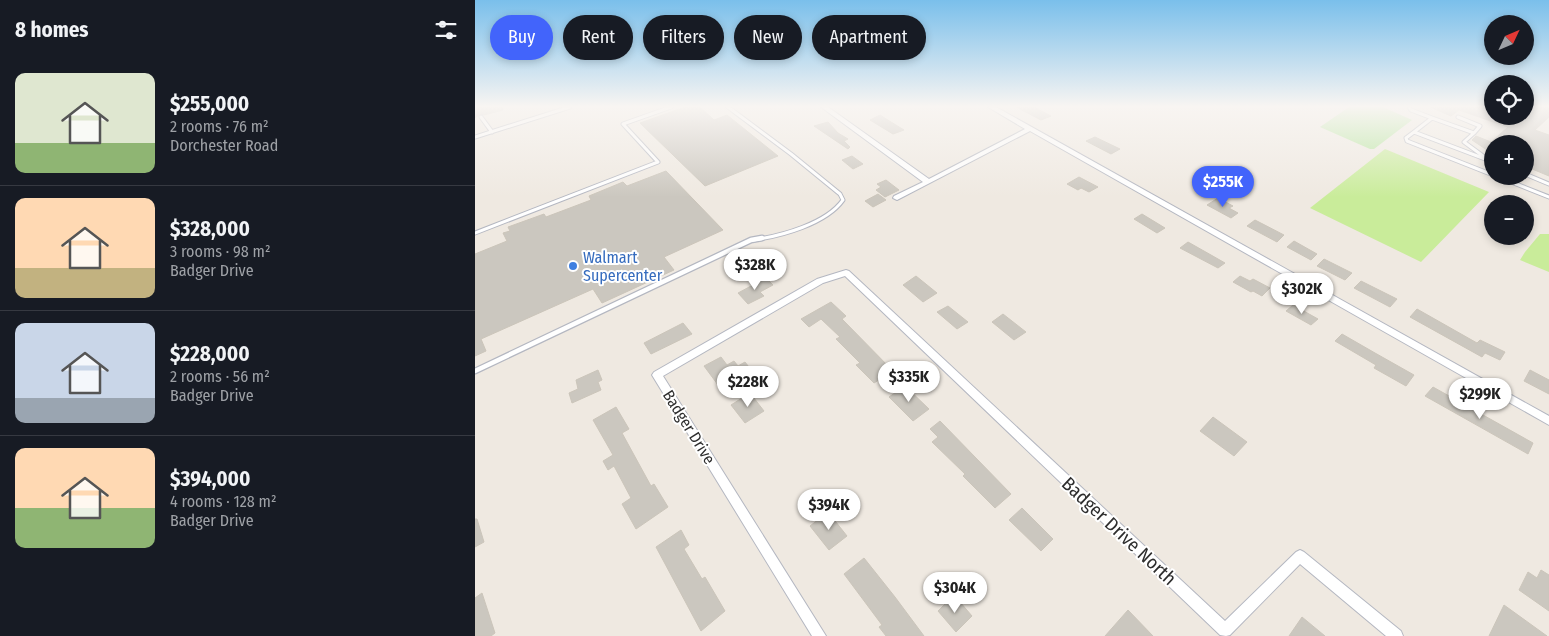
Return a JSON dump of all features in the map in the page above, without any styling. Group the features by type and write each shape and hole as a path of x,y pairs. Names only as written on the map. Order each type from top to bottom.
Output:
{"street":[{"path":"864,137 927,181"},
{"path":"897,198 1015,137"},
{"path":"1044,137 1549,421"},
{"name":"Badger Drive","path":"819,636 657,375 820,282 846,273"},
{"name":"Badger Drive North","path":"846,273 1225,630 1300,556 1396,636"}],"lane":[{"path":"475,233 658,162 635,137"},
{"path":"475,370 751,240 790,233 838,207 843,200 840,194 765,137"},
{"path":"1408,137 1406,138 1407,141 1484,171"},
{"path":"1426,137 1483,158"},
{"path":"1470,137 1464,142 1483,155 1483,158"},
{"path":"1534,178 1549,184"},
{"path":"1533,191 1542,181"},
{"path":"1518,185 1549,197"}],"green space":[{"path":"1342,137 1390,137 1374,149"},
{"path":"1385,149 1489,192 1421,262 1310,208"},
{"path":"1540,234 1549,234 1549,272 1520,260 1531,245 1534,245 1534,241"}],"building":[{"path":"654,137 754,137 778,156 705,186"},
{"path":"830,137 844,137 848,139 844,141 850,147 848,149"},
{"path":"1095,137 1120,149 1111,154 1086,141"},
{"path":"1478,137 1484,139 1484,148 1472,140"},
{"path":"1534,137 1549,137 1549,176 1534,170"},
{"path":"852,156 863,164 853,169 842,160"},
{"name":"Walmart Supercenter","path":"666,171 723,230 664,257 674,270 602,303 593,289 481,339 486,351 475,356 475,254 507,241 503,233 510,231 508,227 544,214 546,217 591,200 589,196 623,182 627,186"},
{"path":"1079,177 1098,187 1089,192 1081,188 1078,190 1067,184"},
{"path":"886,180 899,190 885,197 876,190 881,187 877,184"},
{"path":"878,194 886,200 873,207 865,201"},
{"path":"1218,198 1233,206 1229,208 1238,213 1231,218 1207,205"},
{"path":"1142,214 1165,228 1157,233 1134,219"},
{"path":"1255,220 1284,235 1277,242 1247,226"},
{"path":"1294,241 1317,254 1311,260 1287,247"},
{"path":"1188,242 1225,263 1218,268 1180,248"},
{"path":"1324,259 1352,273 1345,280 1317,266"},
{"path":"916,276 937,293 923,302 903,285"},
{"path":"1240,276 1250,281 1253,279 1270,288 1262,296 1253,291 1251,292 1233,282"},
{"path":"766,278 773,285 760,292 764,296 748,304 738,293"},
{"path":"1361,281 1397,299 1390,307 1354,288"},
{"path":"831,302 846,316 842,319 893,371 874,383 856,365 860,363 836,339 840,337 821,319 809,327 801,319"},
{"path":"1293,305 1318,319 1311,325 1286,311"},
{"path":"948,306 968,322 957,329 937,312"},
{"path":"1417,309 1477,343 1480,340 1505,352 1500,360 1485,353 1482,357 1410,317"},
{"path":"1003,314 1026,332 1014,340 992,322"},
{"path":"683,323 692,334 651,354 644,343"},
{"path":"1342,334 1414,375 1406,386 1374,368 1376,365 1335,341"},
{"path":"721,357 727,365 734,361 738,366 745,362 752,371 721,389 704,366"},
{"path":"598,370 602,380 598,382 601,390 572,403 569,393 578,389 576,380"},
{"path":"1530,370 1549,380 1549,394 1524,381"},
{"path":"905,386 929,409 913,421 889,397"},
{"path":"1433,387 1533,443 1528,454 1425,396"},
{"path":"750,393 764,411 745,423 731,405"},
{"path":"616,407 629,429 622,433 651,486 654,484 668,507 636,529 622,504 631,498 614,466 608,470 603,461 613,455 593,420"},
{"path":"1213,417 1247,442 1234,456 1200,431"},
{"path":"940,421 1011,494 995,508 963,476 965,474 932,442 938,437 930,429"},
{"path":"1022,508 1053,539 1041,551 1009,520"},
{"path":"828,512 847,536 829,550 810,526"},
{"path":"475,519 477,519 484,542 475,547"},
{"path":"681,530 689,545 684,549 702,579 705,577 725,611 701,631 656,547"},
{"path":"864,558 924,636 886,636 879,627 882,625 844,574"},
{"path":"1541,570 1549,575 1549,611 1519,590 1528,572 1537,578"},
{"path":"482,593 495,633 491,636 475,636 475,598"},
{"path":"954,595 972,616 956,632 938,611"},
{"path":"1504,605 1547,636 1489,636"},
{"path":"1128,610 1153,636 1105,636"},
{"path":"1302,617 1325,636 1289,636"}],"place":[{"name":"Walmart Supercenter","path":"573,266"}]}
